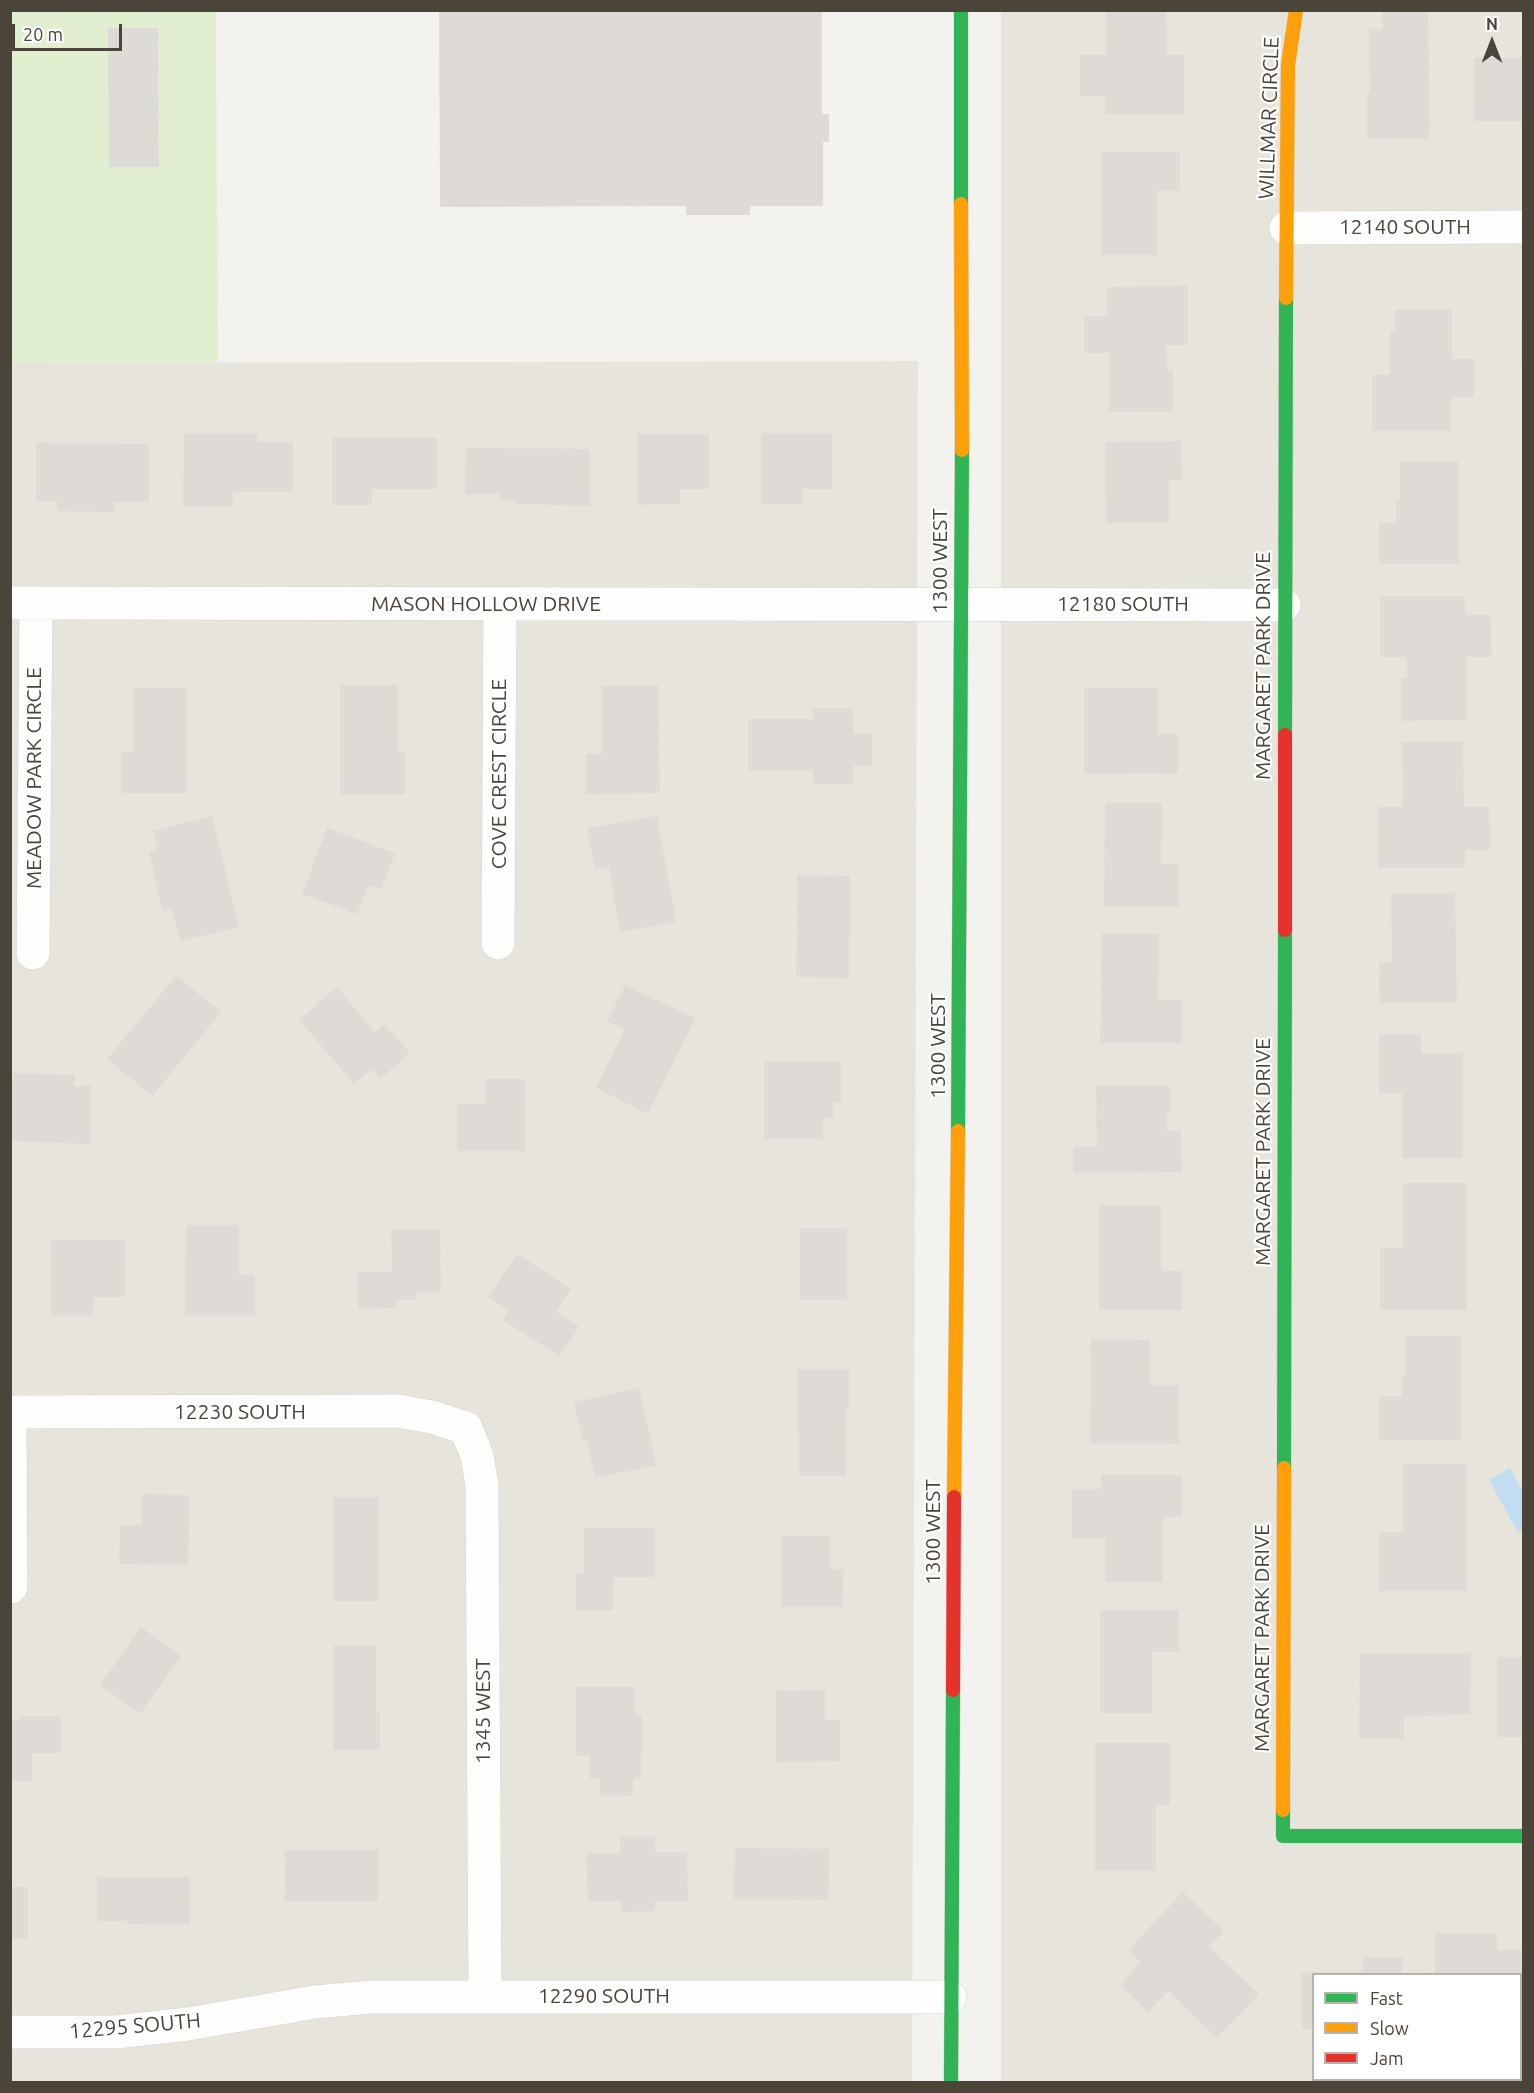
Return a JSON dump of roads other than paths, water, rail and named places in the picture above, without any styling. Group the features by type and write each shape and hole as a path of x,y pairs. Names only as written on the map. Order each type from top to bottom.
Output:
{"street":[{"name":"1300 WEST","path":"951,2082 962,604 961,10"},
{"name":"WILLMAR CIRCLE","path":"1286,228 1288,65 1296,10"},
{"name":"12140 SOUTH","path":"1286,228 1524,227"},
{"name":"MARGARET PARK DRIVE","path":"1286,228 1283,1836 1524,1836"},
{"name":"MASON HOLLOW DRIVE","path":"23,603 962,604"},
{"name":"MEADOW PARK CIRCLE","path":"23,603 33,953"},
{"name":"COVE CREST CIRCLE","path":"498,944 500,604"},
{"name":"12180 SOUTH","path":"962,604 1284,605"},
{"name":"12230 SOUTH","path":"10,1412 398,1412 432,1417 466,1428"},
{"path":"10,1412 10,1587"},
{"name":"1345 WEST","path":"466,1428 477,1456 482,1485 485,1996"},
{"name":"12290 SOUTH","path":"259,2010 371,1997 950,1997"},
{"name":"12295 SOUTH","path":"10,2032 116,2032 188,2024 259,2010"}],"water":[{"path":"1510,1468 1523,1491 1523,1529 1518,1532 1489,1480"}]}
